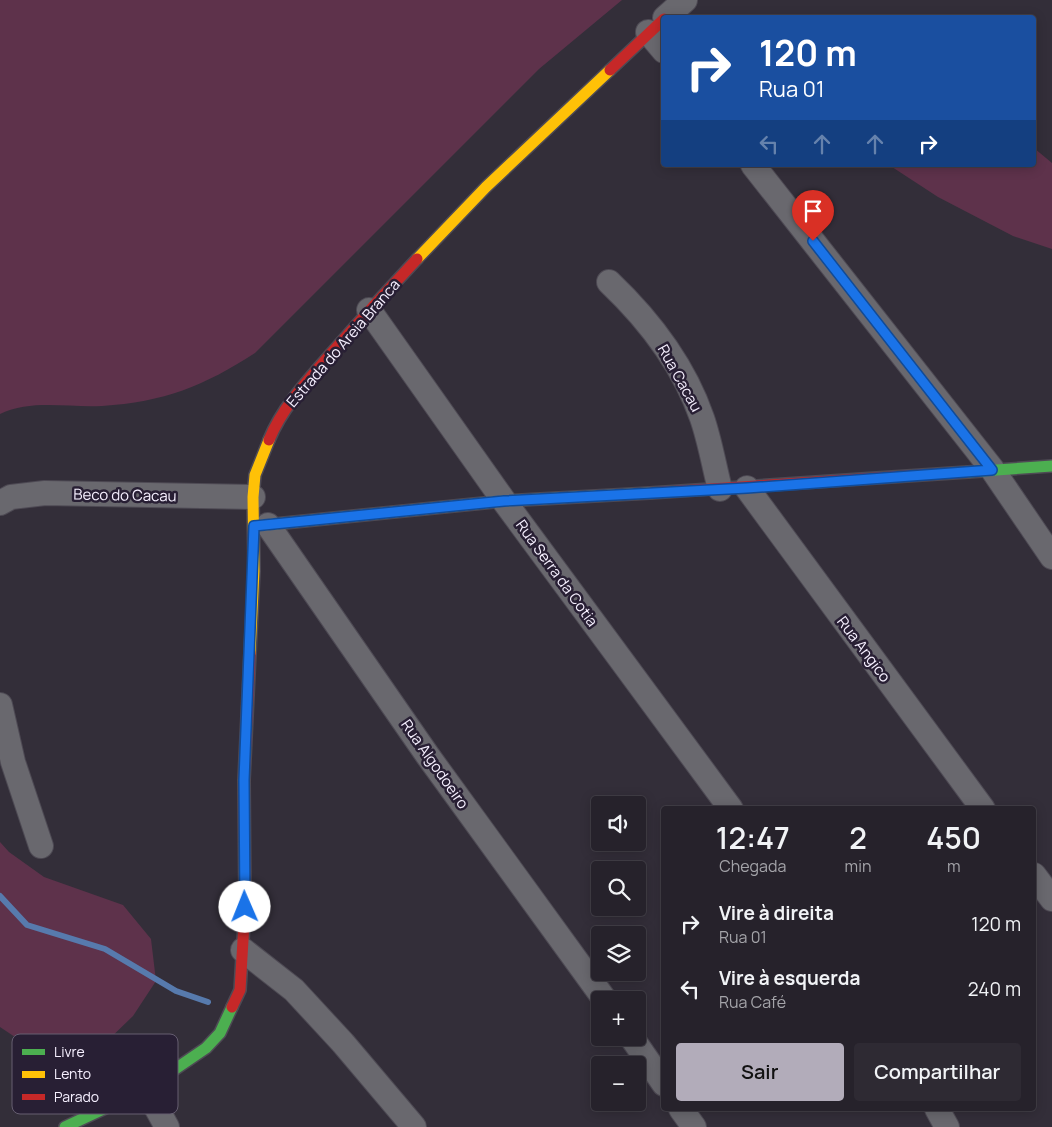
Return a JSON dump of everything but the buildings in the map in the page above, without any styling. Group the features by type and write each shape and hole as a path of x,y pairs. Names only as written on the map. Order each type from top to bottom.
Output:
{"street":[{"name":"Estrada do Areia Branca","path":"668,15 685,0"},
{"name":"Estrada do Areia Branca","path":"178,1068 206,1048 220,1033 240,990 245,907 244,780 261,526 252,497 258,465 282,414 309,379 369,310 486,187 659,23"},
{"path":"755,167 992,470 1052,557"},
{"name":"Rua Cacau","path":"609,282 636,308 678,368 703,420 720,489"},
{"name":"Rua Serra da Cotia","path":"369,310 504,501 729,806"},
{"path":"261,526 504,501 747,488 1052,466"},
{"name":"Rua Angico","path":"747,488 981,806"},
{"name":"Beco do Cacau","path":"0,503 10,497 45,493 252,497"},
{"name":"Rua Algodoeiro","path":"261,526 598,991"},
{"path":"0,706 13,762 41,846"},
{"path":"1036,879 1052,899"},
{"path":"243,950 294,990 414,1127"},
{"path":"638,1046 661,1080"},
{"path":"682,1111 694,1127"},
{"path":"938,1111 947,1127"},
{"name":"Estrada do Areia Branca","path":"65,1127 93,1114"},
{"path":"160,1114 167,1127"}],"shaded area":[{"path":"0,0 622,0 539,69 255,353 201,383 145,401 102,406 37,405 12,409 0,414"},
{"path":"1036,150 1052,163 1052,249 1013,236 938,197 892,167 1036,167"},
{"path":"0,842 9,852 44,877 123,905 151,939 156,981 133,1016 114,1034 12,1035 0,1027"}],"waterway":[{"path":"0,896 27,925 105,949 176,991 208,1002"}],"traffic: fast":[{"path":"968,472 1052,466"},
{"path":"178,1067 206,1048 220,1033 232,1007"},
{"path":"65,1127 93,1114"}],"traffic: slow":[{"path":"417,259 486,187 610,70"},
{"path":"250,653 254,571 253,497 255,475 269,440"},
{"path":"254,526 504,501 650,493"}],"traffic: jam":[{"path":"610,70 661,22"},
{"path":"269,440 274,428 304,385 417,259"},
{"path":"650,493 968,472"},
{"path":"232,1007 240,990 245,907 244,780 250,653"}],"route":[{"path":"245,907 244,780 254,571 254,526 504,501 747,488 992,470 813,241"}]}
